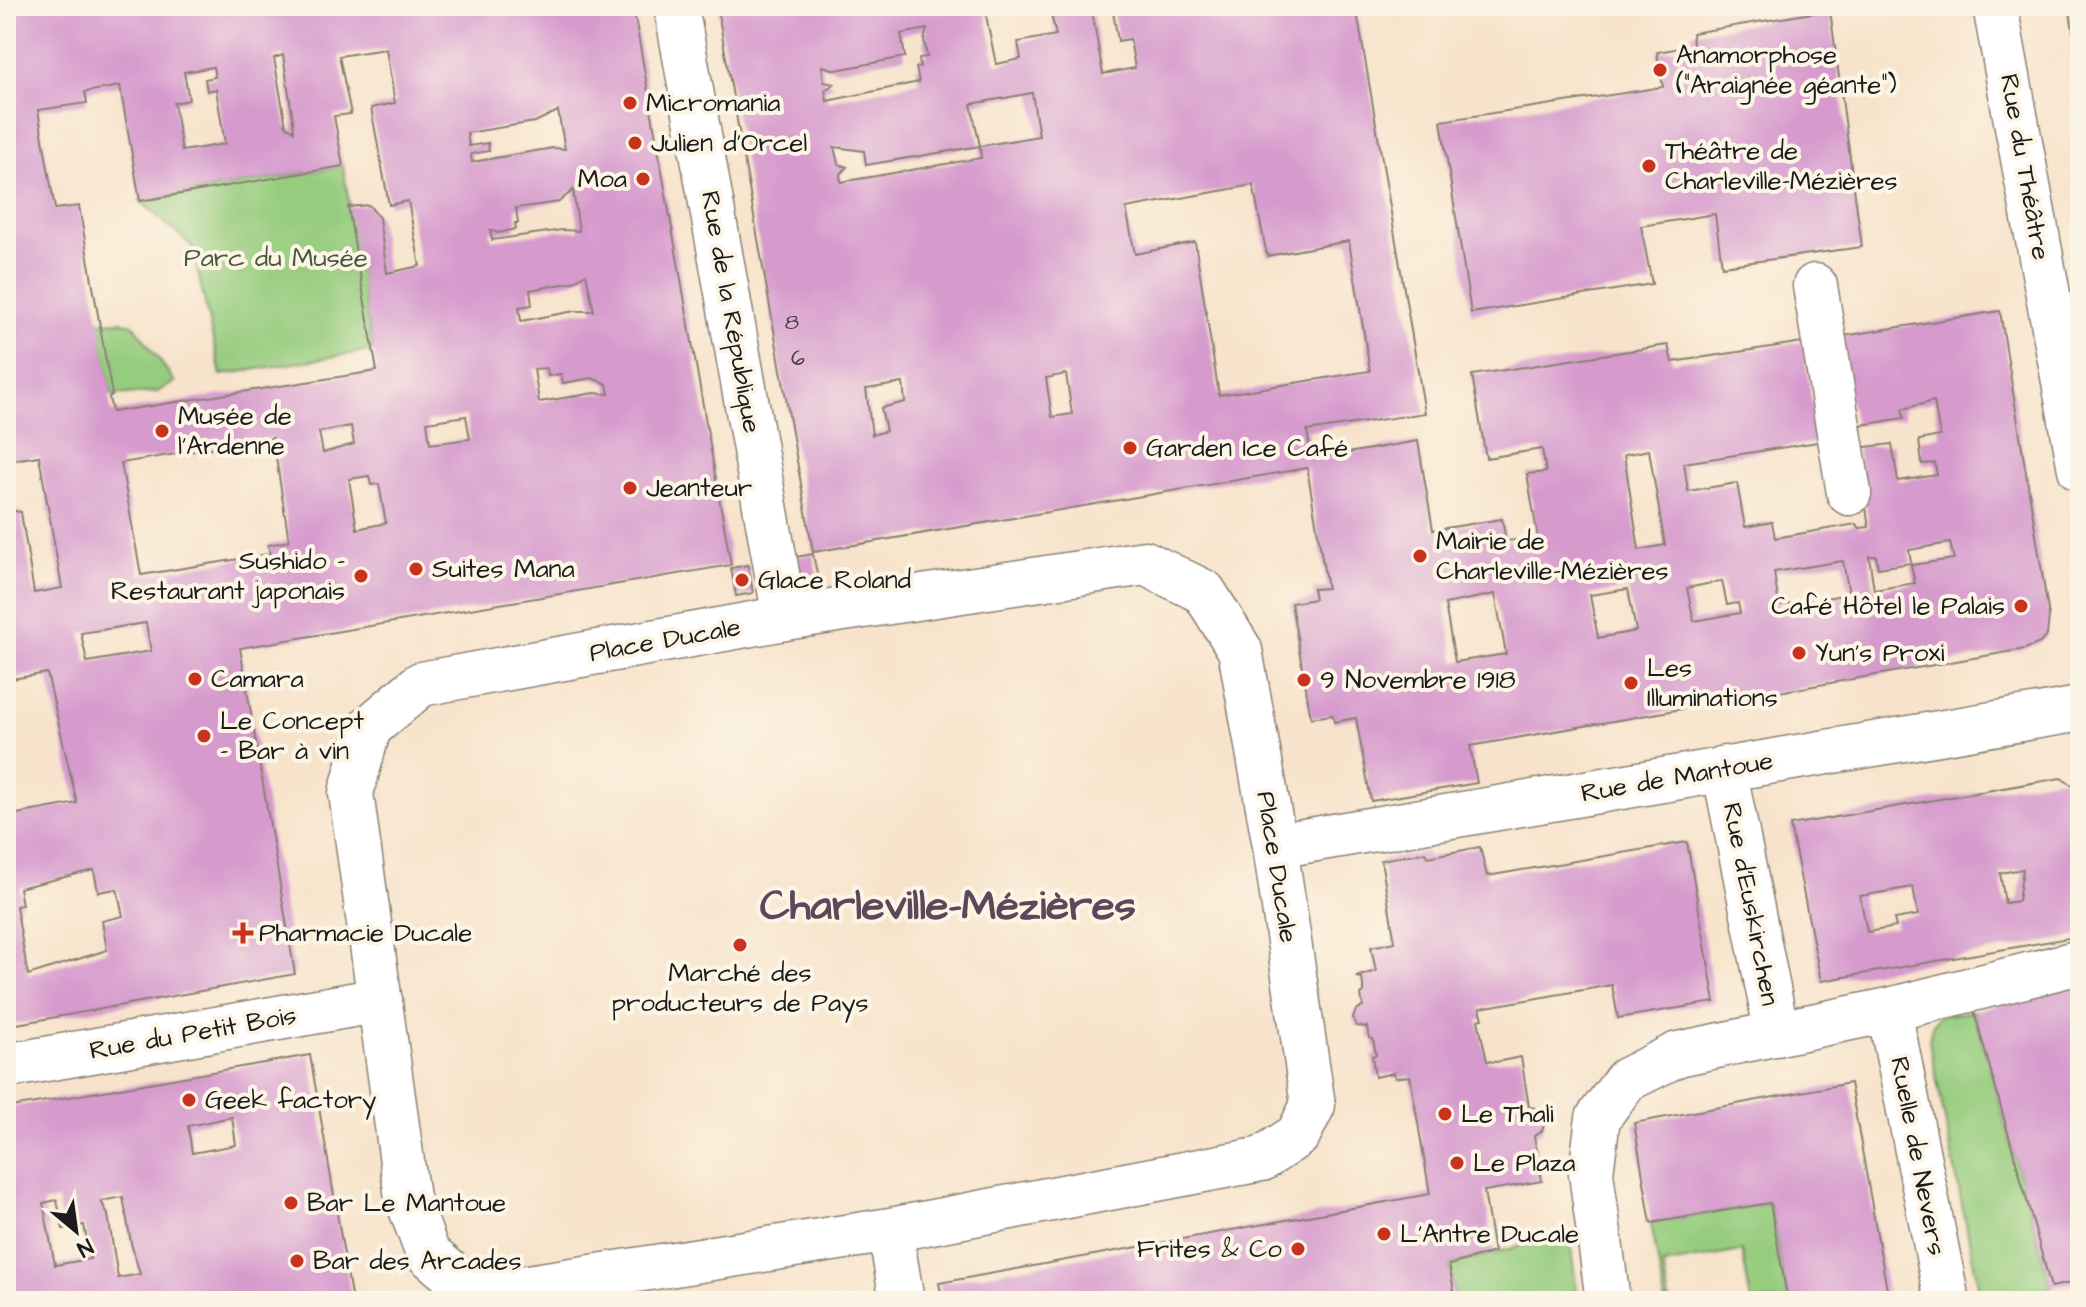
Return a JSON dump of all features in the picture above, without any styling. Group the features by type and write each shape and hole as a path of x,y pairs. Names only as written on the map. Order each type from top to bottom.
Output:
{"street":[{"name":"Rue de la République","path":"676,6 785,618"},
{"name":"Rue du Théâtre","path":"1995,6 2080,469"},
{"path":"1815,286 1849,493"},
{"name":"Place Ducale","path":"1145,563 1204,592 1240,650 1275,846 1313,1105 1298,1135 1262,1159 890,1230 509,1290 461,1282 428,1254 407,1198 351,793 369,728 421,684 785,618 1145,563"},
{"name":"Rue de Mantoue","path":"1275,846 2080,709"},
{"name":"Rue d'Euskirchen","path":"1608,1301 1591,1173 1598,1118 1626,1080 1678,1054 1777,1034 1724,768"},
{"path":"1777,1034 1889,1010 2080,962"},
{"name":"Rue du Petit Bois","path":"6,1066 380,1000"},
{"name":"Ruelle de Nevers","path":"1889,1010 1947,1301"},
{"path":"890,1230 902,1301"}],"green space":[{"name":"Parc du Musée","path":"343,166 373,350 221,375 192,246 140,201"},
{"path":"121,321 134,325 175,382 157,392 112,395 98,322"},
{"path":"1974,1011 2051,1287 1981,1299 1929,1041 1932,1026 1939,1016"},
{"path":"1770,1203 1788,1301 1751,1301 1742,1251 1663,1265 1669,1301 1665,1301 1651,1223"},
{"path":"1569,1233 1578,1301 1456,1301 1449,1265"}],"building":[{"path":"54,6 633,6 731,565 240,648 295,974 6,1026 6,816 77,803 47,673 6,680 6,510 21,512 34,593 62,588 39,456 6,461 6,14","holes":["386,49 395,103 371,108 389,205 408,201 420,266 387,273 379,218 369,205 348,207 377,371 112,412 109,397 112,395 79,206 55,209 38,110 87,103 85,92 120,86 140,201 343,166 334,116 351,114 339,56","283,55 294,131 286,126 274,58","213,67 215,77 205,79 207,91 216,89 225,144 182,151 174,103 189,100 184,72","558,111 565,149 553,148 472,162 471,154 489,151 488,143 469,146 467,133 535,122","573,190 579,231 562,230 492,240 490,230 498,233 516,229 515,223 518,223 516,208 559,202","586,274 594,311 575,311 521,321 519,307 532,305 530,290 573,282","547,368 548,376 561,374 563,383 592,378 607,384 609,394 594,393 539,402 534,369","466,416 470,439 430,444 427,422","351,426 354,444 323,453 319,432","273,438 289,541 268,545 270,554 141,575 121,463","369,476 371,485 379,484 386,523 357,529 349,479","146,623 151,651 87,662 81,633","94,870 98,892 117,889 123,916 102,921 107,950 28,975 16,906 22,905 19,888"]},
{"path":"717,6 984,6 996,64 1021,59 1018,42 1056,35 1049,6 1091,6 1103,74 1135,68 1130,39 1118,41 1112,6 1352,6 1354,14 1357,12 1425,413 1307,431 1312,459 1418,441 1433,530 1502,519 1506,541 1538,538 1527,474 1546,472 1542,449 1486,458 1472,375 1668,345 1672,362 1803,342 1818,442 1684,463 1688,491 1737,483 1745,527 1772,522 1775,538 1856,524 1860,528 1869,527 1857,448 1892,444 1898,481 1937,475 1935,463 1922,464 1919,440 1940,436 1934,401 1902,409 1904,418 1855,426 1837,337 2000,311 2049,616 2047,635 2040,643 2025,649 1470,746 1477,783 1371,801 1356,718 1334,722 1333,715 1311,718 1291,603 1315,599 1313,589 1327,588 1307,468 813,552","holes":["927,29 924,40 927,57 919,58 920,67 916,68 919,82 827,101 825,90 834,84 824,82 822,66 836,70 905,57 901,34","1032,93 1039,136 980,146 971,104","980,146 981,158 841,182 840,174 847,167 838,164 834,147 864,151 866,165","1253,185 1267,256 1349,241 1370,371 1219,395 1195,242 1135,254 1126,208","1066,374 1072,414 1052,417 1046,378","903,383 905,402 881,408 886,431 872,435 866,389","1649,450 1665,545 1639,550 1624,455","1950,543 1954,559 1911,565 1915,583 1874,590 1869,556 1876,556 1878,568 1911,563 1909,550","1843,561 1849,594 1779,606 1774,572","1722,581 1727,605 1738,603 1740,613 1694,621 1687,588","1628,589 1636,631 1598,638 1590,595","1495,594 1506,654 1455,662 1445,604"]},
{"path":"2069,6 2080,6 2080,61 2078,61"},
{"name":"Théâtre de Charleville-Mézières","path":"1830,10 1862,247 1722,266 1715,214 1641,226 1652,284 1471,313 1441,121 1663,87 1657,52 1693,46 1692,33"},
{"path":"813,554 818,579 800,583 796,557"},
{"name":"Glace Roland","path":"748,565 753,593 736,596 731,568"},
{"path":"2061,778 2076,788 2080,803 2080,936 1821,981 1790,825","holes":["2023,869 2018,901 2005,903 2000,873","1913,887 1918,915 1894,919 1896,927 1867,932 1860,896"]},
{"path":"1687,842 1715,1002 1618,1018 1612,985 1480,1008 1483,1019 1478,1020 1487,1061 1521,1057 1529,1107 1536,1108 1543,1115 1545,1122 1542,1131 1534,1136 1542,1181 1484,1191 1494,1252 1449,1265 1456,1301 943,1301 939,1283 1430,1194 1410,1076 1395,1078 1394,1073 1375,1077 1373,1039 1369,1038 1367,1027 1356,1026 1353,1018 1356,1010 1363,1007 1362,978 1356,977 1376,971 1371,947 1395,942 1381,860 1425,852 1428,857 1480,847 1487,876"},
{"path":"2080,981 2080,1281 2051,1287 1974,1011"},
{"path":"310,1055 352,1301 6,1301 6,1108","holes":["232,1117 236,1145 192,1153 188,1126","123,1197 140,1274 118,1278 108,1215 101,1201","57,1200 63,1229 84,1225 90,1259 55,1265 43,1203"]},
{"path":"1850,1083 1889,1301 1788,1301 1770,1203 1651,1223 1634,1123"}],"place":[{"name":"Anamorphose (\"Araignée géante\")","path":"1660,70"},
{"name":"Micromania","path":"630,103"},
{"name":"Julien d'Orcel","path":"635,143"},
{"name":"Théâtre de Charleville-Mézières","path":"1649,166"},
{"name":"Moa","path":"643,179"},
{"name":"Musée de l'Ardenne","path":"162,431"},
{"name":"Garden Ice Café","path":"1130,448"},
{"name":"Jeanteur","path":"630,488"},
{"name":"Mairie de Charleville-Mézières","path":"1420,556"},
{"name":"Suites Mana","path":"416,569"},
{"name":"Sushido - Restaurant japonais","path":"361,576"},
{"name":"Glace Roland","path":"742,580"},
{"name":"Café Hôtel le Palais","path":"2021,606"},
{"name":"Yun's Proxi","path":"1799,653"},
{"name":"Camara","path":"195,679"},
{"name":"9 Novembre 1918","path":"1304,680"},
{"name":"Les Illuminations","path":"1631,683"},
{"name":"Le Concept - Bar à vin","path":"204,736"},
{"name":"Pharmacie Ducale","path":"243,933"},
{"name":"Marché des producteurs de Pays","path":"740,945"},
{"name":"Geek factory","path":"189,1100"},
{"name":"Le Thali","path":"1445,1114"},
{"name":"Le Plaza","path":"1457,1163"},
{"name":"Bar Le Mantoue","path":"291,1203"},
{"name":"L'Antre Ducale","path":"1384,1234"},
{"name":"Frites & Co","path":"1298,1249"},
{"name":"Bar des Arcades","path":"297,1261"}],"district":[{"name":"Charleville-Mézières","path":"948,907"}]}
